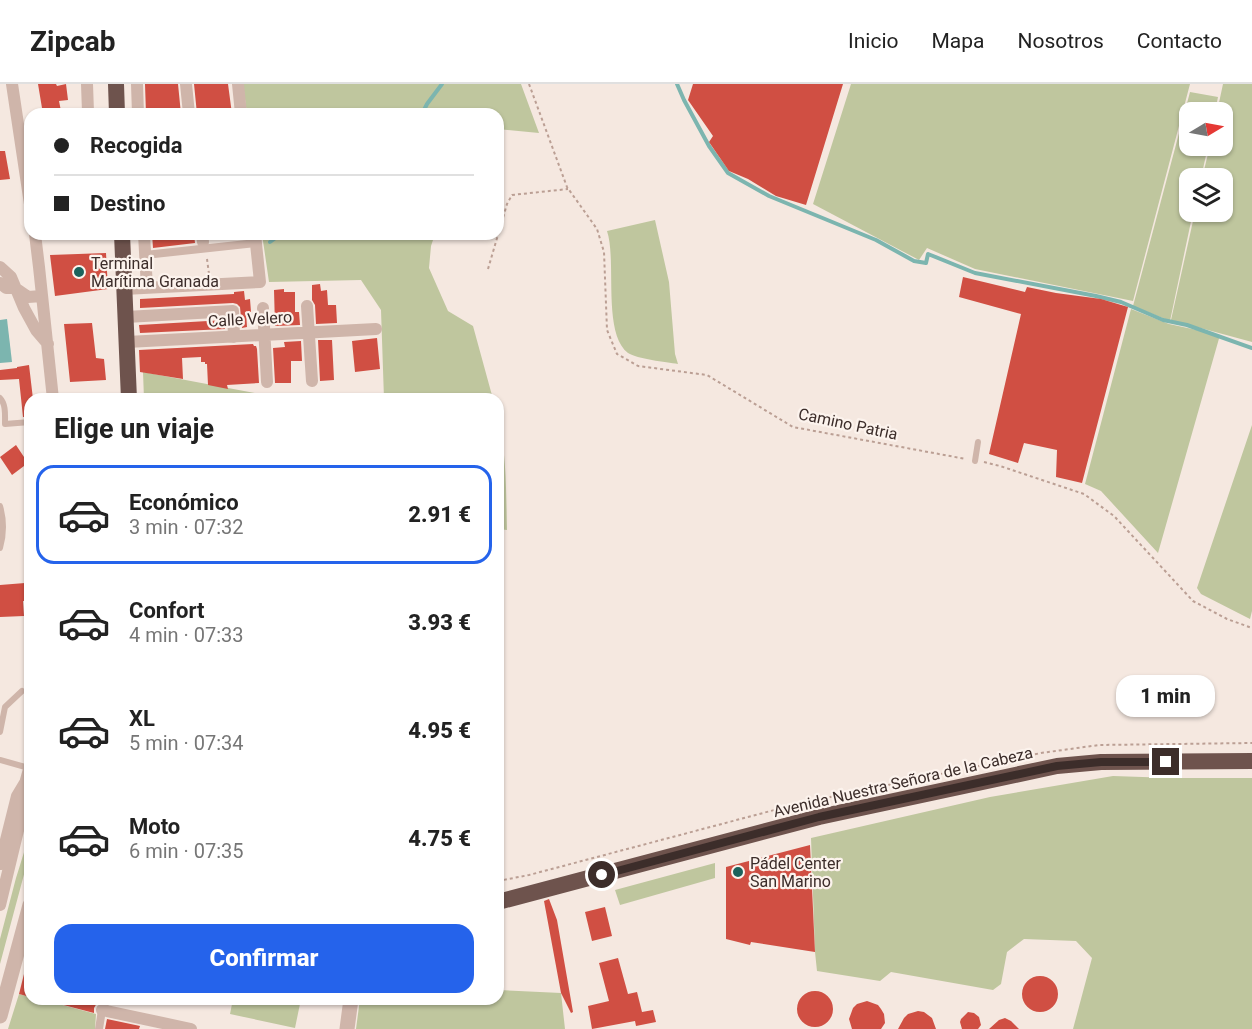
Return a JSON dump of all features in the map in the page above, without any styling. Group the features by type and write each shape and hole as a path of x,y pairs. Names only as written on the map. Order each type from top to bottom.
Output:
{"highway":[{"path":"116,84 117,108"},
{"path":"122,240 129,393"},
{"name":"Avenida Nuestra Señora de la Cabeza","path":"504,900 819,817 1057,766 1101,762 1252,761"}],"street":[{"path":"12,84 24,164"},
{"path":"87,84 88,108"},
{"path":"137,84 138,108"},
{"path":"186,84 188,108"},
{"path":"238,84 241,108"},
{"path":"35,240 52,393"},
{"path":"144,240 147,288"},
{"path":"123,258 204,242 238,240"},
{"path":"124,289 260,282 255,240"},
{"path":"0,267 11,277 36,330 48,344"},
{"path":"0,283 6,288 15,288 28,297 42,296"},
{"path":"307,306 312,381"},
{"path":"263,308 267,382"},
{"path":"126,317 233,311 234,337"},
{"name":"Calle Velero","path":"127,342 376,329"},
{"path":"0,864 17,796 24,781"},
{"path":"0,904 24,806"},
{"path":"0,1016 24,940"},
{"path":"99,1029 104,1005"},
{"path":"107,1005 191,1029"},
{"path":"347,1029 350,1005"}],"lane":[{"path":"0,398 3,401 5,414 2,426 24,423"},
{"path":"975,461 978,442"},
{"path":"0,506 3,515 0,548"},
{"path":"0,732 5,707 22,691"},
{"path":"0,701 5,707"},
{"path":"0,760 24,769"},
{"path":"0,886 8,858 14,848"}],"path":[{"name":"Camino Patria","path":"529,84 568,189 597,229 604,252 607,330 617,354 638,366 706,375 793,427 1000,466 1084,494 1114,516 1193,601 1227,619 1252,628"},
{"path":"504,214 512,195 568,189"},
{"path":"488,269 496,240"},
{"path":"204,242 210,284"}],"green space":[{"path":"243,84 521,84 539,133 504,130 504,108 246,108"},
{"path":"851,84 1190,84 1185,102 1179,102 1179,126 1133,301 975,269 927,248 919,260 813,204"},
{"path":"1223,84 1252,84 1252,342 1171,320 1193,222 1233,222 1233,168 1204,168 1208,156 1233,156 1233,102 1219,102"},
{"path":"1190,92 1218,97 1217,102 1187,102"},
{"path":"1179,133 1179,156 1206,156 1203,168 1179,168 1179,222 1191,222 1170,321 1133,306"},
{"path":"655,220 669,282 675,354 678,364 645,359 628,353 620,343 615,330 610,244 607,231"},
{"path":"263,240 433,240 429,268 448,311 473,326 491,393 384,393 381,310 361,280 269,282"},
{"path":"1131,309 1169,324 1220,335 1158,553 1101,491 1085,484"},
{"path":"143,372 254,393 144,393"},
{"path":"1252,425 1252,611 1250,619 1201,594 1197,588"},
{"path":"504,453 505,460 507,530 504,530"},
{"path":"1113,776 1252,778 1252,1029 1073,1029 1092,958 1076,941 1024,939 1007,952 1001,984 993,990 891,972 880,981 817,971 811,838 990,797"},
{"path":"24,852 24,874 0,964 0,939"},
{"path":"715,863 715,878 620,905 615,890"},
{"path":"504,990 561,993 565,1029 356,1029 359,1005 504,1005"},
{"path":"19,994 24,995 24,1005 62,1005 96,1014 95,1029 8,1029"},
{"path":"232,1005 300,1005 295,1028 230,1014"}],"water":[{"path":"7,319 12,362 0,363 0,320"}],"building":[{"path":"38,84 56,84 57,86 66,84 68,100 59,101 60,108 42,108"},
{"path":"145,84 178,84 180,108 146,108"},
{"path":"194,84 228,84 231,108 196,108"},
{"path":"693,84 843,84 806,205 776,196 748,179 729,171 709,142 713,136 688,100"},
{"path":"0,151 5,151 10,179 0,180"},
{"path":"152,240 195,240 195,243 153,248"},
{"name":"Terminal Marítima Granada","path":"106,253 108,289 55,296 50,255"},
{"path":"963,277 1025,292 1027,287 1101,299 1128,307 1082,483 1056,477 1057,450 1024,443 1018,463 989,454 1021,314 959,297"},
{"path":"320,284 321,291 327,290 328,305 336,305 337,323 316,324 312,285"},
{"path":"284,289 284,292 295,292 295,312 299,312 300,325 275,326 274,290"},
{"path":"244,291 245,300 250,299 251,312 246,312 247,327 242,328 240,307 233,303 140,308 140,299 234,294 234,292"},
{"path":"225,320 225,329 140,333 139,325"},
{"path":"92,323 96,358 104,359 106,380 70,382 64,324"},
{"path":"377,338 380,369 355,372 352,341"},
{"path":"318,340 332,340 334,380 320,381"},
{"path":"301,341 302,361 291,361 291,383 275,383 273,348 285,347 284,342"},
{"path":"253,344 257,349 259,383 227,385 228,389 208,385 207,364 201,362 201,357 182,358 183,379 140,372 139,350"},
{"path":"29,365 32,393 24,393 24,417 19,379 0,380 0,370"},
{"path":"16,445 24,457 24,466 12,475 0,457"},
{"path":"24,583 24,616 0,617 0,585"},
{"path":"810,845 815,952 751,942 750,945 726,939 726,867"},
{"path":"549,899 557,920 573,1012 571,1013 561,993 544,901"},
{"path":"605,907 612,936 592,941 585,912"},
{"path":"618,958 628,994 637,992 642,1012 653,1010 656,1022 636,1026 635,1021 592,1029 588,1006 609,1001 599,963"},
{"path":"24,974 24,995 19,994"},
{"path":"1040,976 1053,981 1058,994 1053,1007 1040,1012 1027,1007 1022,994 1027,981"},
{"path":"815,991 827,997 833,1009 827,1021 815,1027 803,1021 797,1009 803,997"},
{"path":"867,1001 878,1005 884,1014 885,1023 881,1029 852,1029 849,1019 853,1008"},
{"path":"63,1005 96,1005 94,1013"},
{"path":"918,1011 932,1018 936,1029 898,1029 908,1014"},
{"path":"968,1012 979,1017 981,1025 978,1029 962,1029 961,1019"},
{"path":"1005,1018 1019,1029 989,1029 999,1020"},
{"path":"107,1019 140,1026 139,1029 105,1029"}],"waterway":[{"path":"425,108 442,84"},
{"path":"677,84 709,146 728,173 769,196 876,240 914,261 926,263 928,254 975,273 1121,302 1163,320 1187,325 1252,348"}],"place":[{"name":"Terminal Marítima Granada","path":"79,272"},
{"name":"Pádel Center San Marino","path":"738,872"}],"route":[{"path":"602,875 819,817 1057,766 1101,762 1166,762"}]}
